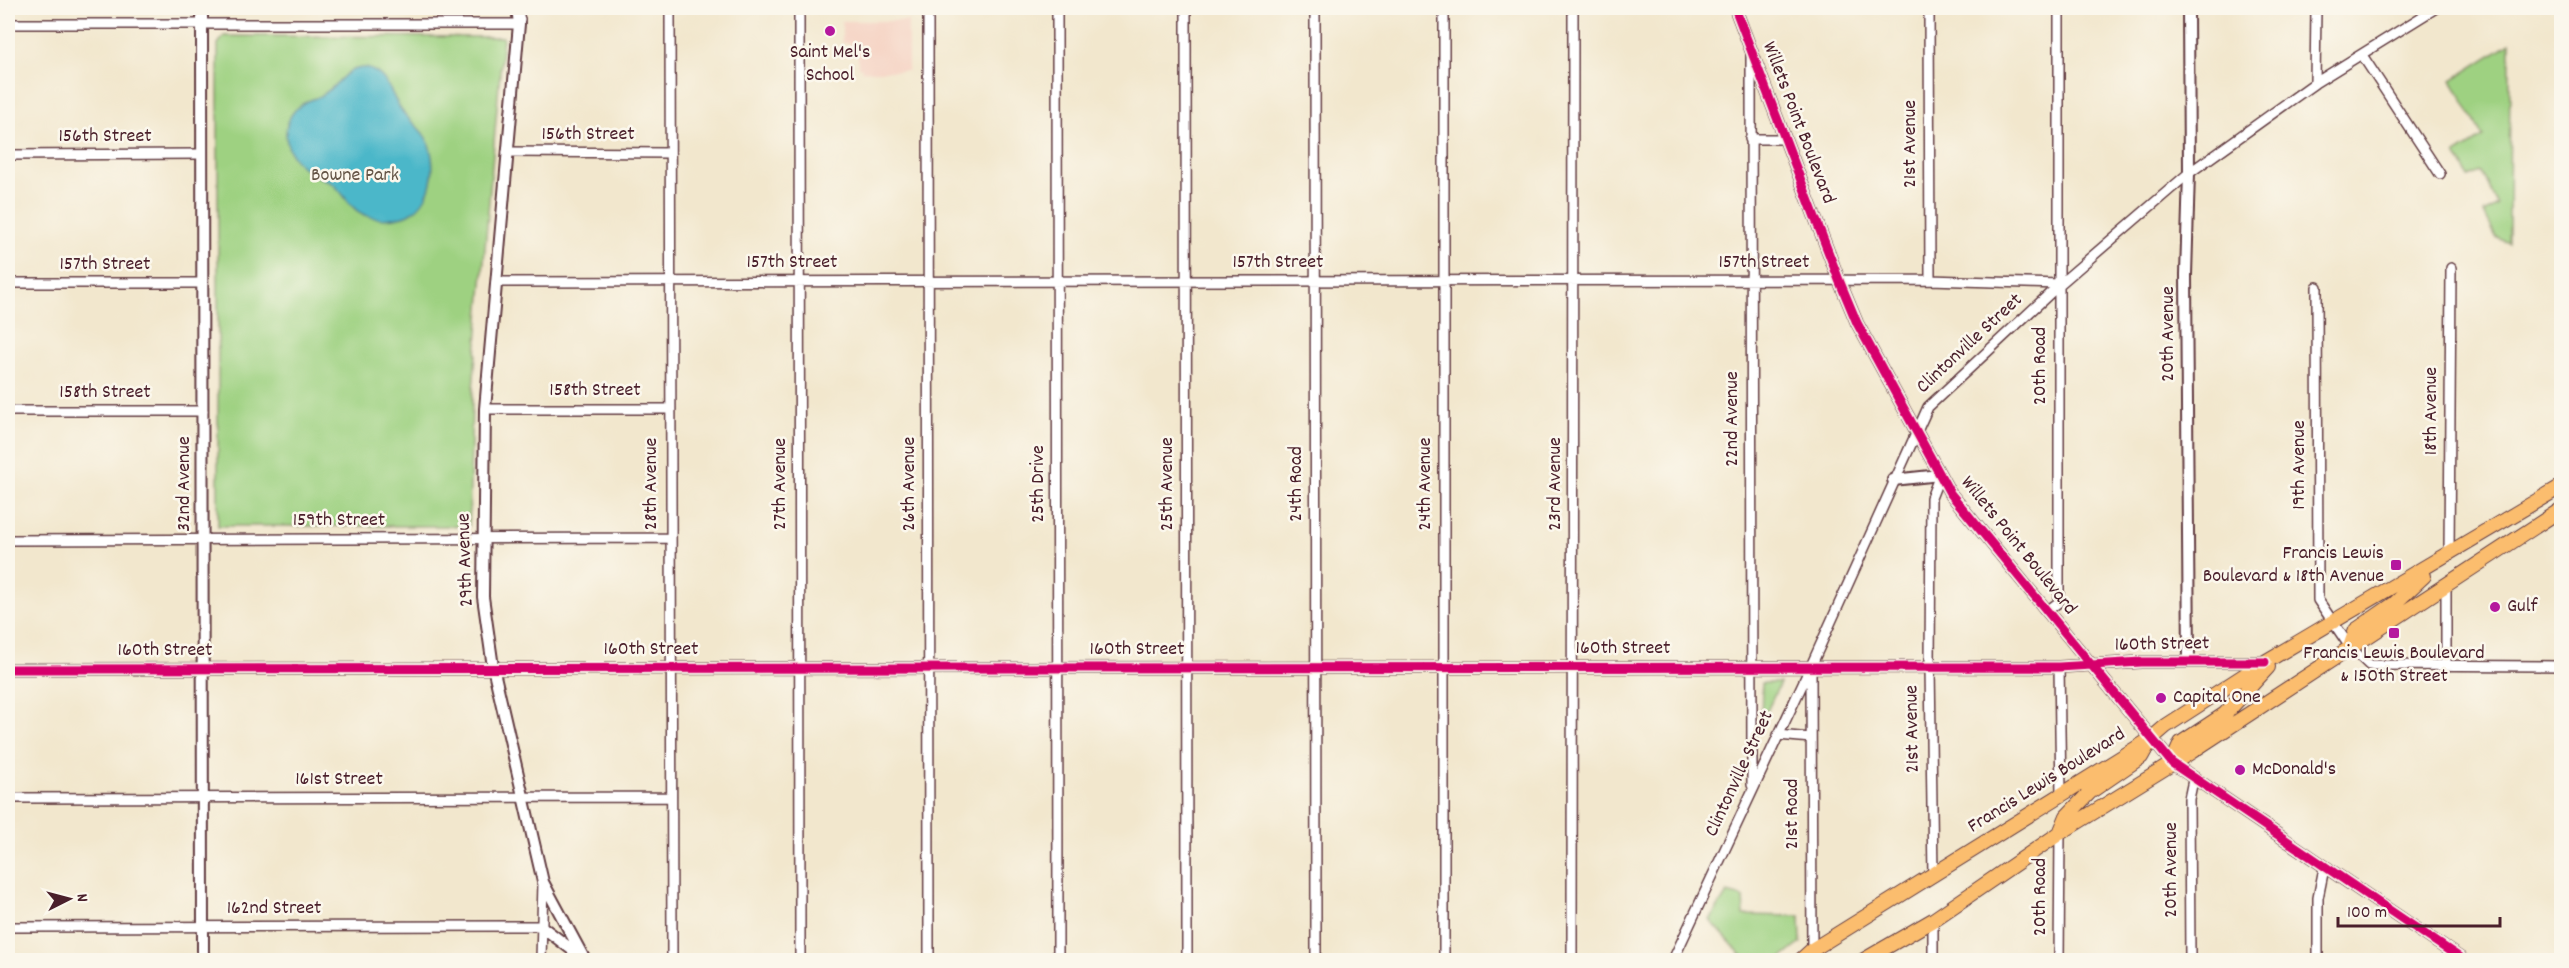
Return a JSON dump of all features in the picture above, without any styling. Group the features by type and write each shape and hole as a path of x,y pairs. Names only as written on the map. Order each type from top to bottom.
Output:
{"main road":[{"name":"Francis Lewis Boulevard","path":"1801,960 1811,957 2272,659 2562,486"},
{"path":"1864,960 1933,920 2060,834 2172,763 2346,642 2446,584 2562,509"},
{"path":"2346,642 2356,630 2394,604 2449,554"},
{"path":"2172,763 2181,743 2225,714 2272,659"},
{"path":"2060,834 2067,816 2090,792 2142,757 2151,739"}],"street":[{"name":"32nd Avenue","path":"202,8 203,960"},
{"name":"29th Avenue","path":"519,8 485,409 483,597 494,667 543,882 541,960"},
{"name":"28th Avenue","path":"670,8 672,960"},
{"name":"27th Avenue","path":"799,8 800,960"},
{"name":"26th Avenue","path":"928,8 929,960"},
{"name":"25th Drive","path":"1057,8 1058,960"},
{"name":"25th Avenue","path":"1186,8 1187,960"},
{"name":"24th Road","path":"1315,8 1316,960"},
{"name":"24th Avenue","path":"1443,8 1444,960"},
{"name":"23rd Avenue","path":"1572,960 1573,8"},
{"name":"Willets Point Boulevard","path":"1735,8 1857,323 1950,493 2172,763 2193,780 2463,960"},
{"name":"21st Avenue","path":"1929,8 1930,280"},
{"name":"20th Road","path":"2047,611 2059,602 2059,8"},
{"name":"20th Avenue","path":"2188,8 2189,172 2186,275 2189,661"},
{"path":"2315,83 2316,8"},
{"name":"Clintonville Street","path":"1673,960 1811,666 1893,480 1928,407 2060,285 2189,172 2315,83 2436,8"},
{"path":"8,24 519,24"},
{"name":"22nd Avenue","path":"1751,50 1752,789"},
{"path":"2362,55 2440,174"},
{"path":"1750,139 1785,139"},
{"name":"156th Street","path":"507,152 670,153"},
{"name":"156th Street","path":"8,155 202,154"},
{"name":"18th Avenue","path":"2449,554 2451,268"},
{"name":"157th Street","path":"496,282 1930,280 2060,285"},
{"name":"157th Street","path":"8,283 202,283"},
{"name":"19th Avenue","path":"2318,287 2318,600 2346,642"},
{"name":"158th Street","path":"485,409 670,409"},
{"name":"158th Street","path":"8,411 203,411"},
{"path":"1893,480 1940,475"},
{"name":"21st Avenue","path":"1933,876 1930,667 1931,498 1940,475"},
{"name":"159th Street","path":"8,540 670,538"},
{"path":"2446,584 2446,667"},
{"path":"2346,642 2369,665 2562,666"},
{"name":"160th Street","path":"8,669 1811,666 2059,668 2272,659"},
{"name":"21st Road","path":"1811,666 1811,957"},
{"path":"2059,668 2061,794"},
{"path":"1778,735 1811,738"},
{"name":"20th Avenue","path":"2190,960 2189,799 2193,780"},
{"name":"161st Street","path":"8,798 671,797"},
{"name":"20th Road","path":"2060,834 2060,960"},
{"path":"2318,960 2318,898 2324,868"},
{"path":"543,882 584,960"},
{"path":"1933,920 1934,960"},
{"path":"541,926 584,960"},
{"name":"162nd Street","path":"8,927 541,926"}],"shaded area":[{"path":"842,21 908,21 908,71 862,71 862,68 858,67 858,49 850,49 850,43 842,43"}],"green space":[{"name":"Bowne Park","path":"224,36 503,37 472,401 469,526 218,526 218,44"},
{"path":"2510,43 2509,243 2496,237 2484,213 2497,205 2481,172 2469,177 2456,154 2483,137 2452,80"},
{"path":"1762,683 1780,683 1761,724"},
{"path":"1727,893 1743,897 1744,915 1800,916 1801,943 1779,960 1746,960 1710,920"}],"water":[{"path":"359,68 366,68 384,79 402,111 424,134 430,148 433,171 427,194 422,203 413,211 397,218 369,217 357,211 334,185 299,164 286,139 286,129 293,112 307,101 322,95 348,73"}],"cycle path":[{"path":"1735,8 1857,323 1950,493 2172,763 2463,960"},
{"path":"8,669 2059,667 2141,662 2265,662"}],"place":[{"name":"Saint Mel's School","path":"830,31"},
{"name":"Francis Lewis Boulevard & 18th Avenue","path":"2396,565"},
{"name":"Gulf","path":"2495,607"},
{"name":"Francis Lewis Boulevard & 150th Street","path":"2394,633"},
{"name":"Capital One","path":"2161,698"},
{"name":"McDonald's","path":"2240,770"}]}
